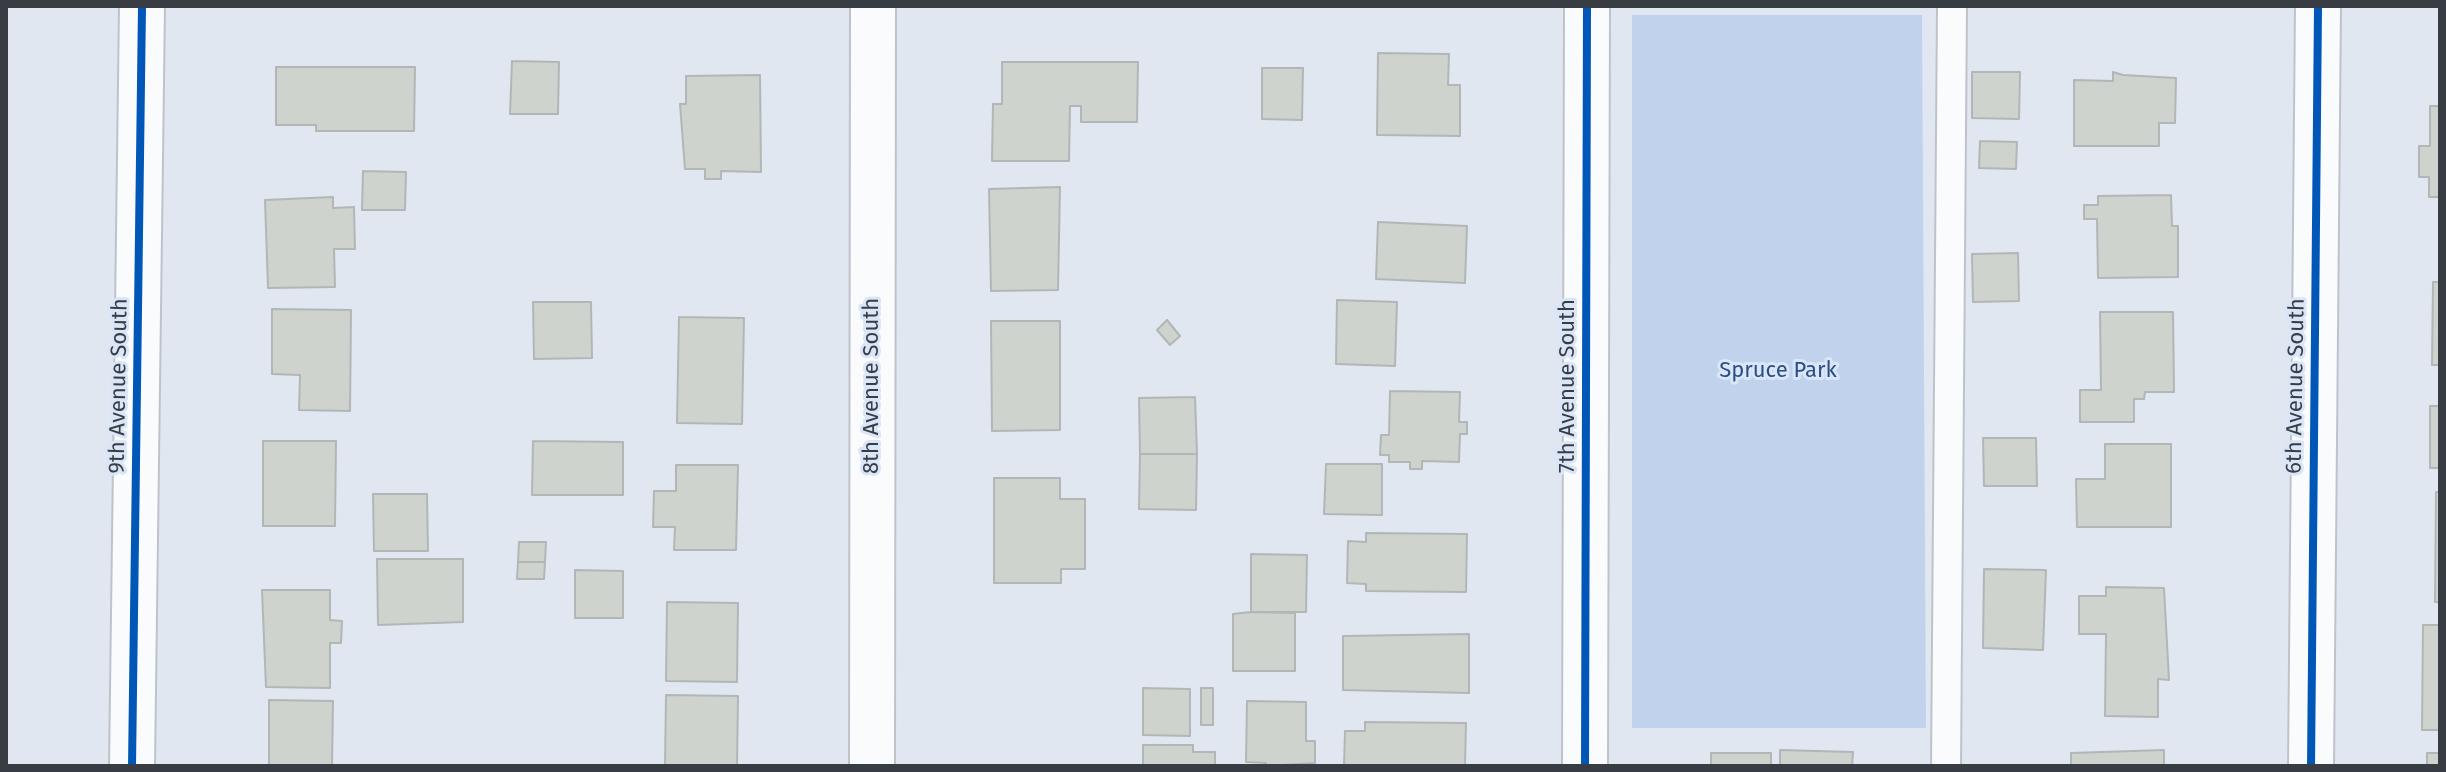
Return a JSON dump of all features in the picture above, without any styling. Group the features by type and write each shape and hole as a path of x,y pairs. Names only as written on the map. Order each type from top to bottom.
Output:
{"street":[{"name":"9th Avenue South","path":"132,766 142,6"},
{"name":"8th Avenue South","path":"872,766 873,6"},
{"name":"7th Avenue South","path":"1585,766 1587,6"},
{"name":"6th Avenue South","path":"2311,766 2318,6"}],"lane":[{"path":"1946,766 1952,6"}],"green space":[{"name":"Spruce Park","path":"1632,15 1922,15 1926,728 1632,728"}],"building":[{"path":"1378,53 1449,54 1448,85 1460,85 1460,136 1377,135"},
{"path":"512,61 559,62 558,114 510,114"},
{"path":"1002,62 1138,62 1137,122 1081,122 1081,106 1070,106 1069,161 992,161 993,104 1002,104"},
{"path":"276,67 415,67 414,131 316,131 316,125 276,125"},
{"path":"1262,68 1303,68 1302,120 1262,119"},
{"path":"1972,72 2020,72 2019,119 1972,118"},
{"path":"2113,72 2176,78 2175,123 2159,123 2159,146 2074,146 2074,80 2113,81"},
{"path":"760,75 761,172 721,171 721,179 705,179 705,169 685,169 680,104 686,104 686,76"},
{"path":"2430,106 2440,106 2440,197 2429,197 2429,177 2419,177 2419,146 2430,146"},
{"path":"1980,141 2017,142 2016,169 1979,168"},
{"path":"363,171 406,172 405,210 362,210"},
{"path":"1060,187 1058,290 991,291 989,189"},
{"path":"2171,195 2172,226 2178,226 2178,277 2098,278 2097,219 2084,219 2084,205 2098,205 2098,196"},
{"path":"333,197 333,208 354,207 355,249 334,249 335,287 268,288 265,200"},
{"path":"1378,222 1467,226 1465,283 1376,279"},
{"path":"2018,253 2019,301 1973,302 1972,254"},
{"path":"2433,282 2440,282 2440,365 2432,365"},
{"path":"1337,300 1397,302 1395,366 1336,364"},
{"path":"533,302 591,302 592,358 534,359"},
{"path":"272,309 351,310 350,411 299,410 300,375 272,374"},
{"path":"2100,312 2173,312 2174,392 2145,392 2144,399 2134,399 2134,422 2080,422 2080,390 2101,390"},
{"path":"679,317 744,318 742,424 677,423"},
{"path":"1167,320 1180,336 1170,345 1157,330"},
{"path":"991,321 1060,321 1060,430 992,431"},
{"path":"1390,391 1460,392 1459,422 1467,422 1467,434 1460,434 1459,462 1422,461 1422,469 1410,469 1410,462 1389,462 1389,455 1380,455 1381,435 1389,435"},
{"path":"1195,397 1197,454 1140,454 1139,398"},
{"path":"2430,406 2440,406 2440,468 2430,468"},
{"path":"1983,438 2036,438 2037,486 1984,486"},
{"path":"263,441 336,441 335,526 263,526"},
{"path":"533,441 623,442 623,495 532,495"},
{"path":"2105,444 2171,444 2171,527 2077,527 2076,479 2105,479"},
{"path":"1140,454 1197,454 1196,510 1139,509"},
{"path":"1326,464 1382,464 1382,515 1324,514"},
{"path":"676,465 738,465 736,550 674,550 675,527 653,527 654,491 676,491"},
{"path":"994,478 1060,478 1060,499 1085,499 1085,569 1061,569 1061,583 994,583"},
{"path":"2436,492 2440,492 2440,602 2435,602"},
{"path":"373,494 427,494 428,551 374,551"},
{"path":"1366,533 1467,534 1466,592 1366,591 1366,584 1347,583 1348,541 1366,542"},
{"path":"519,542 546,542 545,562 518,562"},
{"path":"1251,554 1307,555 1306,612 1251,612"},
{"path":"377,559 463,559 463,622 378,625"},
{"path":"518,562 545,562 544,579 517,579"},
{"path":"1984,569 2046,570 2043,650 1983,648"},
{"path":"575,570 623,571 623,618 575,618"},
{"path":"2106,587 2164,588 2169,680 2158,679 2158,717 2105,716 2106,634 2079,634 2079,596 2106,596"},
{"path":"262,590 330,590 330,620 342,621 341,643 330,643 330,688 266,687"},
{"path":"667,602 738,603 737,682 666,681"},
{"path":"1295,613 1295,671 1233,671 1233,614"},
{"path":"2423,625 2440,625 2440,730 2422,730"},
{"path":"1469,634 1469,693 1343,690 1343,636"},
{"path":"1143,688 1190,689 1190,736 1143,735"},
{"path":"1201,688 1213,688 1213,725 1201,725"},
{"path":"666,695 738,696 737,766 665,766"},
{"path":"269,700 333,701 332,766 269,766"},
{"path":"1247,701 1306,702 1306,741 1315,741 1315,763 1266,766 1266,763 1246,762"},
{"path":"1365,722 1466,723 1465,766 1344,766 1345,731 1365,731"},
{"path":"1143,745 1193,745 1193,752 1215,752 1215,766 1143,766"},
{"path":"1780,750 1853,752 1852,766 1780,766"},
{"path":"2164,750 2164,766 2071,766 2071,753"},
{"path":"1711,753 1771,753 1771,766 1711,766"},
{"path":"2427,753 2440,753 2440,766 2427,766"}],"cycle path":[{"path":"132,766 142,6"},
{"path":"1585,766 1587,6"},
{"path":"2311,766 2318,6"}]}
